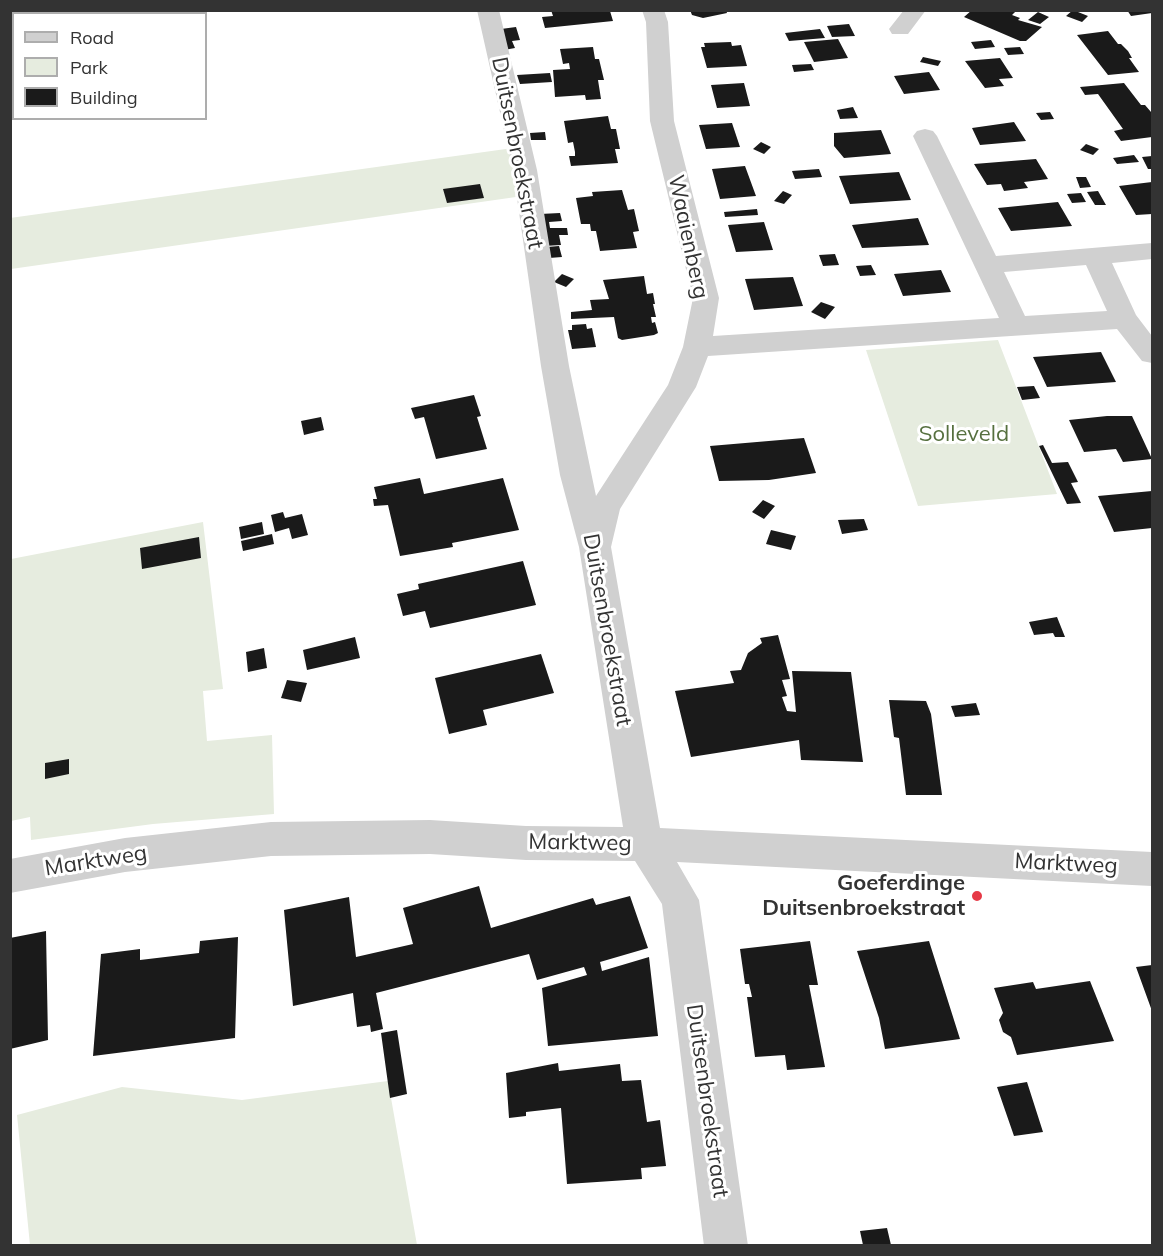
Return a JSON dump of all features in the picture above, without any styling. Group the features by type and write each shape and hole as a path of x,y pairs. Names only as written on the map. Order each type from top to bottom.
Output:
{"street":[{"name":"Duitsenbroekstraat","path":"488,10 525,170 549,335 574,475 595,547 604,612 645,844 680,900 726,1245"},
{"name":"Waaienberg","path":"595,547 606,507 682,387 697,347 706,298 662,121 657,22 653,10"},
{"path":"900,29 916,10"},
{"path":"925,136 989,265 1016,326"},
{"path":"989,265 1152,251"},
{"path":"1096,257 1124,319 1152,354"},
{"path":"697,347 1124,319"},
{"name":"Marktweg","path":"10,876 125,855 271,839 430,837 525,843 645,844 1152,869"}],"green space":[{"path":"513,148 516,197 11,269 10,218"},
{"name":"Solleveld","path":"998,340 1057,494 918,506 866,350"},
{"path":"203,522 223,689 203,691 207,741 272,735 274,814 153,824 31,840 30,817 11,821 11,559"},
{"path":"388,1081 417,1245 30,1245 17,1115 122,1087 242,1100"}],"building":[{"path":"551,10 610,11 613,21 545,28 542,17 553,16"},
{"path":"690,10 726,10 727,13 703,18 692,15"},
{"path":"972,10 1017,10 1012,15 1020,18 1018,20 1042,27 1026,41 1020,41 964,17"},
{"path":"1073,10 1088,16 1082,22 1066,16"},
{"path":"1127,10 1152,10 1152,13 1131,16"},
{"path":"1038,12 1049,17 1040,24 1028,20"},
{"path":"849,24 855,36 832,37 827,26"},
{"path":"516,27 520,40 512,41 515,48 504,50 501,29"},
{"path":"820,29 825,38 789,41 785,33"},
{"path":"1108,31 1118,44 1128,51 1132,58 1129,58 1139,72 1108,75 1077,35"},
{"path":"838,39 848,58 814,62 804,42"},
{"path":"991,40 995,47 975,49 971,42"},
{"path":"731,42 732,46 741,45 747,66 707,68 701,47 705,47 704,43"},
{"path":"593,47 595,59 599,59 604,80 598,80 601,99 586,100 585,95 555,97 553,70 570,69 569,63 563,64 560,49"},
{"path":"1020,47 1024,54 1008,55 1004,48"},
{"path":"923,57 941,61 938,66 920,62"},
{"path":"1000,58 1013,78 999,79 1004,86 985,88 965,61"},
{"path":"811,64 814,70 794,72 792,65"},
{"path":"929,72 940,90 904,94 894,76"},
{"path":"550,73 552,82 520,84 517,75"},
{"path":"744,83 750,106 717,108 711,85"},
{"path":"1124,83 1141,105 1145,105 1151,112 1152,137 1121,141 1114,131 1123,129 1098,94 1085,95 1080,87"},
{"path":"853,107 858,118 840,119 837,110"},
{"path":"1050,112 1054,119 1041,120 1036,113"},
{"path":"608,116 611,129 616,129 620,149 615,149 618,163 571,166 569,156 575,156 575,152 573,142 568,143 564,121"},
{"path":"1014,122 1026,141 980,145 972,128"},
{"path":"732,123 740,147 706,149 699,125"},
{"path":"881,130 891,154 844,158 834,146 834,133"},
{"path":"545,132 546,140 531,140 530,133"},
{"path":"761,142 771,147 764,154 753,149"},
{"path":"1086,144 1099,149 1093,155 1080,150"},
{"path":"1134,155 1139,162 1117,164 1113,158"},
{"path":"1152,156 1152,169 1148,169 1142,157"},
{"path":"1036,159 1048,179 1024,182 1028,188 1004,191 1001,184 987,185 974,164"},
{"path":"745,166 756,196 720,199 712,169"},
{"path":"819,169 822,177 795,179 792,171"},
{"path":"899,172 911,200 850,204 839,176"},
{"path":"1076,177 1086,177 1091,187 1080,188"},
{"path":"1152,182 1152,214 1136,215 1119,186"},
{"path":"480,184 484,198 447,203 443,189"},
{"path":"622,190 628,210 634,209 639,231 633,232 637,248 600,251 596,231 591,231 590,224 581,224 576,198 593,196 592,192"},
{"path":"783,191 792,195 784,204 774,201"},
{"path":"1098,191 1106,205 1095,205 1087,192"},
{"path":"1081,193 1086,202 1072,203 1067,194"},
{"path":"1058,202 1072,226 1011,231 998,208"},
{"path":"757,209 758,215 725,217 724,212"},
{"path":"560,213 562,221 549,222 550,228 567,228 568,235 559,235 561,245 544,246 540,214"},
{"path":"918,218 929,245 862,248 852,225"},
{"path":"764,222 773,250 736,252 728,225"},
{"path":"559,246 562,257 549,258 547,247"},
{"path":"835,254 839,265 823,266 819,255"},
{"path":"871,265 876,275 860,276 856,266"},
{"path":"941,270 951,292 903,296 894,274"},
{"path":"562,274 574,279 566,287 554,282"},
{"path":"644,276 647,294 653,293 656,317 651,317 658,333 622,340 618,338 614,317 571,319 571,312 592,310 590,300 609,299 603,280"},
{"path":"793,277 803,306 754,310 745,279"},
{"path":"821,302 835,307 825,319 811,312"},
{"path":"586,324 587,329 592,328 596,347 572,349 568,330 572,330 572,325"},
{"path":"1101,352 1116,382 1047,387 1033,357"},
{"path":"1034,386 1040,398 1022,400 1017,387"},
{"path":"474,395 481,416 477,417 487,449 436,459 424,417 415,419 411,408"},
{"path":"1132,416 1152,459 1123,462 1116,449 1084,452 1069,420"},
{"path":"321,417 324,430 304,435 301,421"},
{"path":"804,438 816,473 769,480 719,481 710,446"},
{"path":"1043,445 1052,463 1068,462 1078,482 1071,483 1081,503 1067,504 1039,446"},
{"path":"420,478 424,494 503,478 519,530 452,543 453,547 400,556 388,505 374,506 373,499 377,499 374,487"},
{"path":"1152,491 1152,528 1114,532 1098,496"},
{"path":"763,500 775,506 764,519 752,512"},
{"path":"283,512 285,518 302,514 308,535 292,539 289,528 275,532 271,515"},
{"path":"864,519 868,530 842,534 838,520"},
{"path":"262,522 264,534 241,539 239,527"},
{"path":"771,530 796,536 791,550 766,544"},
{"path":"272,534 274,544 243,551 241,541"},
{"path":"199,537 201,558 142,569 140,548"},
{"path":"523,561 536,605 430,628 425,611 403,616 397,594 419,589 418,584"},
{"path":"1057,617 1065,637 1055,637 1053,633 1034,635 1029,622"},
{"path":"778,635 790,679 782,680 787,696 782,697 787,711 796,712 792,671 851,672 863,762 801,760 799,740 691,757 675,691 734,683 730,671 741,670 748,653 762,643 760,638"},
{"path":"355,637 360,658 307,670 303,650"},
{"path":"264,648 267,668 248,672 246,652"},
{"path":"541,654 554,693 483,710 487,725 449,734 435,678"},
{"path":"287,680 307,683 301,702 281,698"},
{"path":"889,700 926,701 931,714 942,795 906,795 899,738 894,737"},
{"path":"976,703 980,715 955,717 951,706"},
{"path":"69,759 69,774 45,779 45,763"},
{"path":"479,886 491,928 593,898 596,905 630,896 648,948 600,962 602,971 649,957 658,1036 548,1046 542,988 587,975 584,967 537,980 529,954 376,993 383,1029 371,1032 370,1025 357,1027 353,993 293,1006 284,910 349,897 356,957 413,944 403,908"},
{"path":"46,931 48,1040 10,1049 10,938"},
{"path":"238,937 235,1038 93,1056 101,954 140,949 140,960 199,953 200,941"},
{"path":"810,941 818,985 809,985 825,1067 787,1070 785,1055 755,1057 747,997 752,997 749,984 745,984 740,949"},
{"path":"929,941 960,1039 885,1049 879,1018 857,951"},
{"path":"1152,965 1152,1011 1136,967"},
{"path":"1090,981 1114,1041 1017,1055 1011,1037 1003,1032 999,1020 1003,1013 994,988 1033,982 1036,989"},
{"path":"397,1030 407,1094 390,1098 381,1033"},
{"path":"558,1063 559,1071 620,1064 622,1081 641,1080 647,1122 660,1120 666,1166 641,1168 642,1179 567,1184 561,1108 526,1112 526,1116 509,1118 506,1073"},
{"path":"1027,1082 1043,1132 1014,1136 997,1087"},
{"path":"887,1228 891,1245 863,1245 860,1231"}],"place":[{"name":"Goeferdinge Duitsenbroekstraat","path":"977,896"}]}
